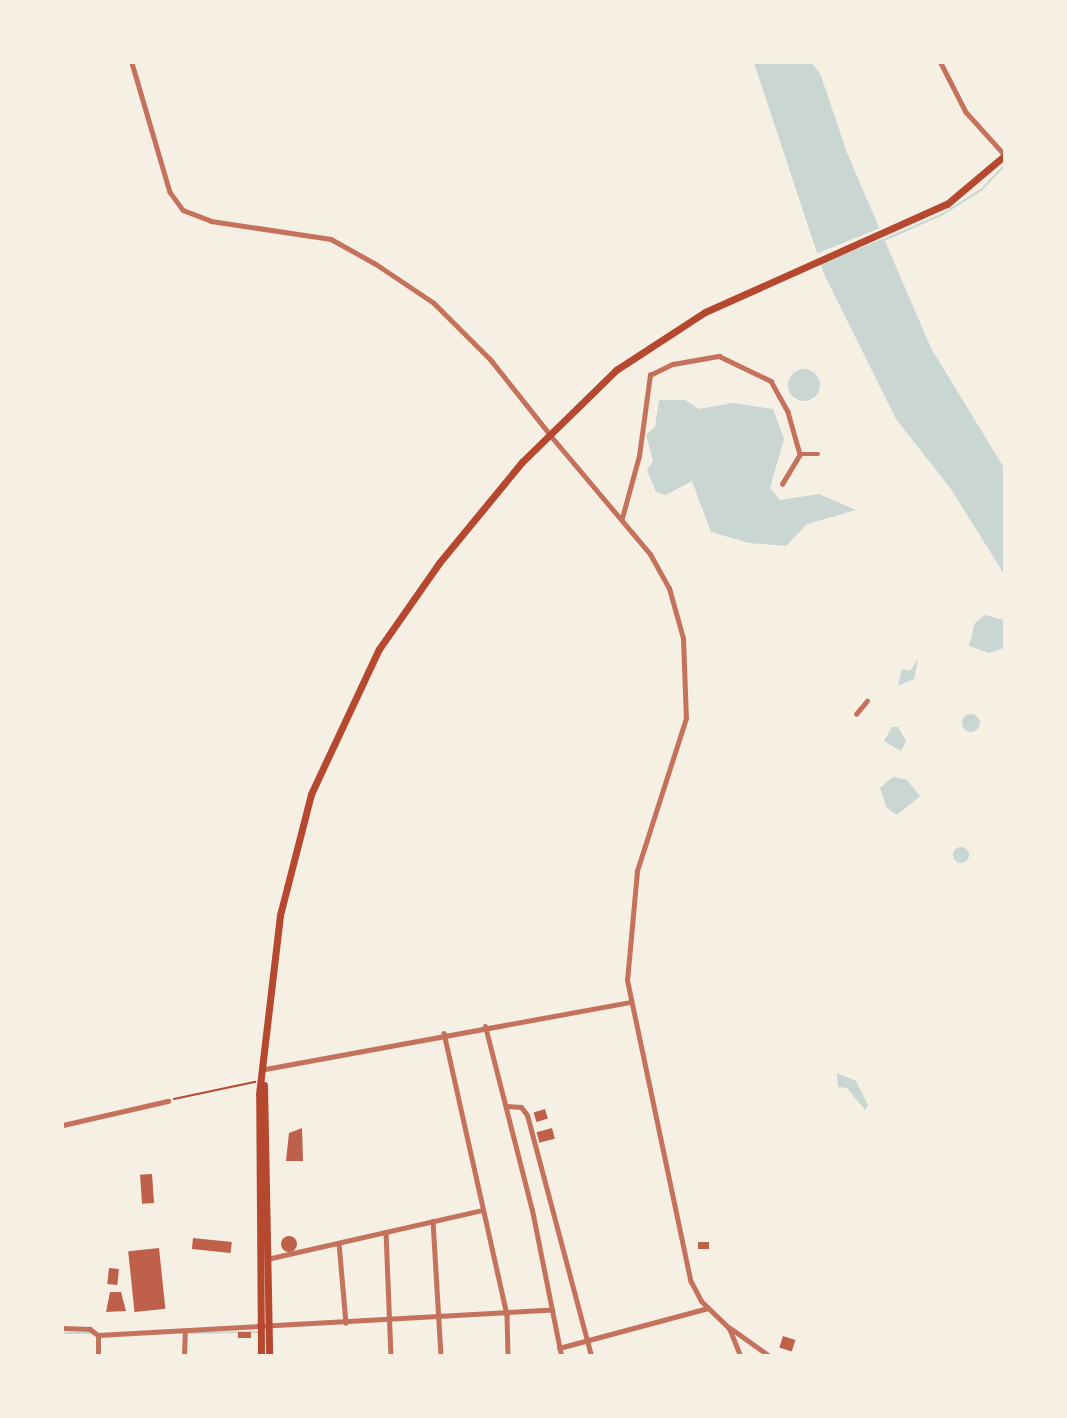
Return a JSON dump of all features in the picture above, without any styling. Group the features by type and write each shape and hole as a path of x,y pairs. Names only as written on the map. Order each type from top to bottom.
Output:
{"highway":[{"path":"268,1355 264,1327 263,1081 280,915 297,842 330,745 379,649 418,591 548,432 656,340 778,279 921,216 966,192 1004,155"},
{"path":"261,1355 264,1327 265,1260 263,1081"}],"street":[{"path":"132,63 170,192 183,210 212,221 331,240 376,264 434,303 491,360 548,432 622,518 669,588 688,680 683,733 632,894 631,1002 690,1280 708,1308 729,1328 768,1355"},
{"path":"941,63 966,112 1004,155"},
{"path":"622,518 639,456 646,387 650,375 674,364 719,356 771,381 788,412 800,454 782,484"},
{"path":"800,454 818,454"},
{"path":"856,714 867,701"},
{"path":"265,1069 444,1033 631,1002"},
{"path":"485,1026 507,1106 561,1355"},
{"path":"444,1033 507,1315 508,1355"},
{"path":"63,1125 168,1101"},
{"path":"507,1106 521,1107 527,1115 591,1355"},
{"path":"265,1260 483,1210"},
{"path":"433,1221 441,1355"},
{"path":"386,1232 392,1321 391,1355"},
{"path":"339,1243 346,1323"},
{"path":"559,1348 708,1308"},
{"path":"63,1328 90,1329 98,1335 507,1315 552,1310"},
{"path":"729,1328 740,1355"},
{"path":"184,1330 184,1355"},
{"path":"98,1335 98,1355"}],"path":[{"path":"168,1101 263,1081"}],"shaded area":[{"path":"754,63 812,63 821,76 847,153 931,348 1004,468 1004,574 951,489 896,419 824,274"},
{"path":"804,369 815,374 820,385 815,396 804,401 793,396 788,385 793,374"},
{"path":"659,400 685,400 699,409 733,403 773,409 784,439 770,488 780,500 819,494 856,510 807,524 786,546 749,543 711,532 692,481 666,495 656,492 647,470 653,461 646,435 655,427"},
{"path":"985,615 1004,620 1004,648 989,653 969,646 975,623"},
{"path":"918,659 914,679 898,686 902,669 910,671"},
{"path":"971,714 979,719 980,723 975,731 971,732 963,727 962,723 967,715"},
{"path":"892,727 898,727 906,741 901,751 884,741"},
{"path":"893,777 907,780 920,796 897,815 887,808 880,788"},
{"path":"958,847 964,847 969,855 967,861 958,863 953,858 953,852"},
{"path":"837,1073 856,1081 868,1105 865,1110 847,1088 838,1087"}],"pier":[{"path":"885,226 889,236 818,265 814,255"}],"building":[{"path":"545,1109 548,1119 536,1122 534,1113"},
{"path":"302,1128 303,1161 286,1161 289,1133"},
{"path":"552,1128 555,1139 539,1143 537,1132"},
{"path":"152,1174 154,1203 142,1204 140,1175"},
{"path":"286,1236 292,1236 297,1244 295,1250 286,1252 281,1247 281,1241"},
{"path":"193,1238 232,1242 231,1253 192,1249"},
{"path":"698,1242 709,1242 709,1249 698,1249"},
{"path":"159,1248 165,1309 135,1312 128,1251"},
{"path":"109,1268 119,1269 117,1285 107,1284"},
{"path":"110,1292 121,1292 126,1311 106,1312"},
{"path":"238,1332 251,1332 251,1338 238,1338"},
{"path":"783,1336 795,1340 792,1351 779,1347"}],"waterway":[{"path":"884,240 943,214 981,190 1004,166"},
{"path":"187,1333 257,1332"},
{"path":"63,1333 91,1333"}]}
